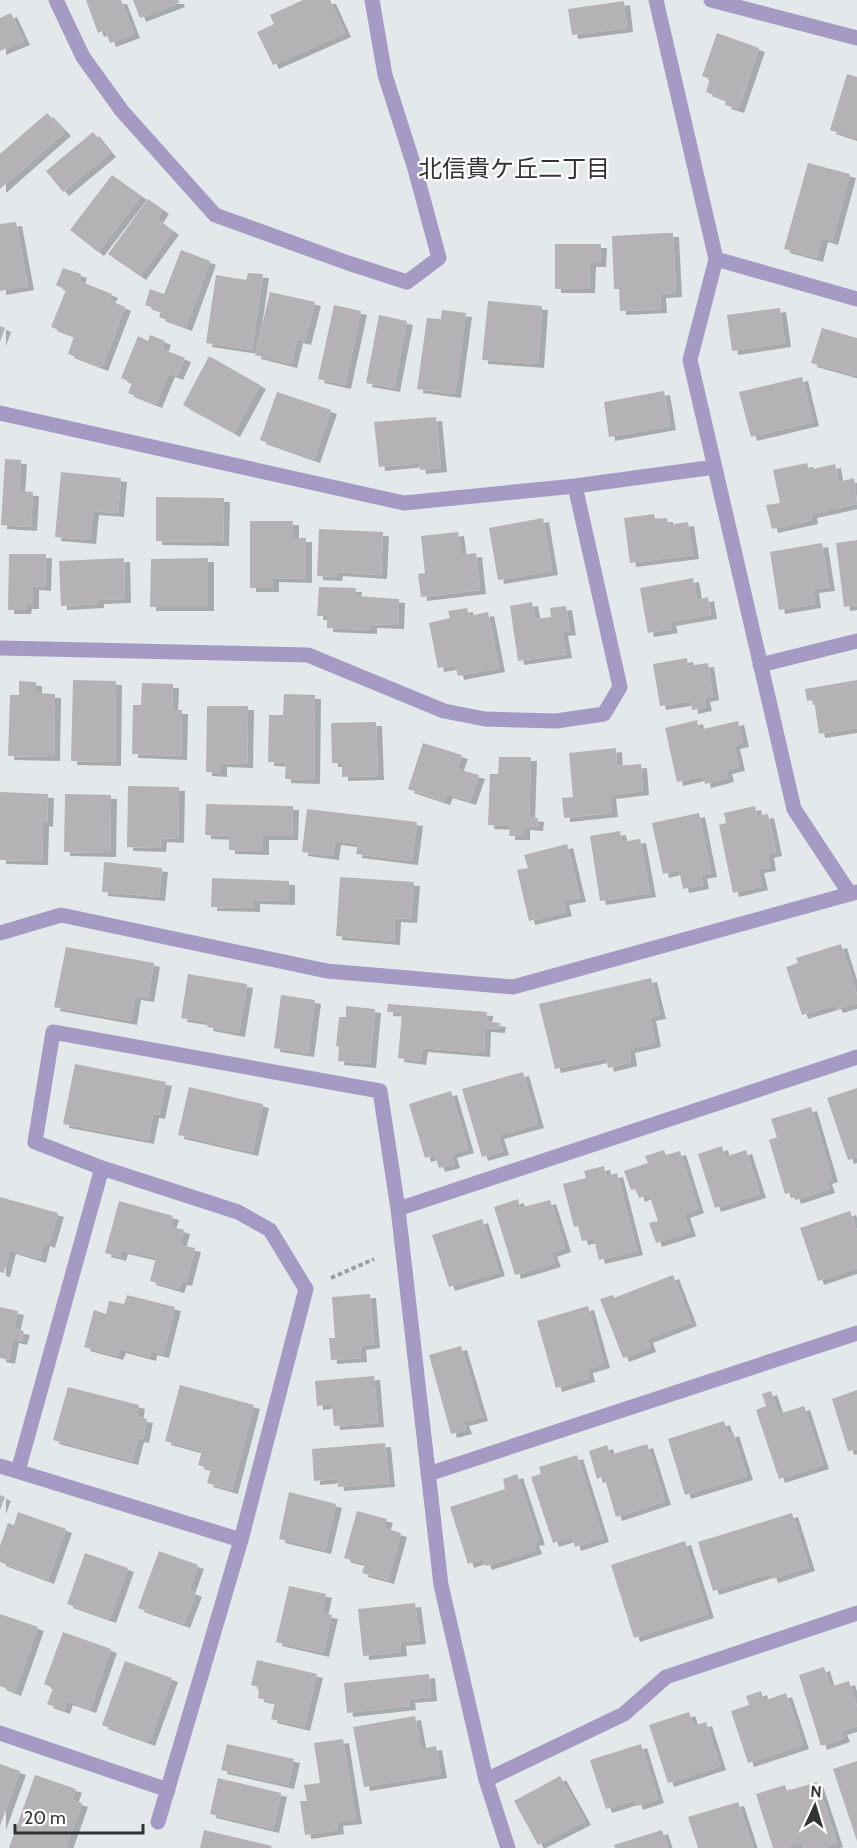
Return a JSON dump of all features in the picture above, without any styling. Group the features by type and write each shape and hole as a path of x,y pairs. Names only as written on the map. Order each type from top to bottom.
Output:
{"street":[{"path":"56,0 83,57 122,111 215,215 407,282 439,258 415,169 384,75 372,0"},
{"path":"0,933 62,915 327,971 513,987 853,893 794,809 690,360 716,259 656,0"},
{"path":"711,0 857,38"},
{"path":"716,259 857,299"},
{"path":"0,413 404,502 575,486 715,467"},
{"path":"0,648 308,655 444,711 485,719 556,721 604,714 620,687 575,486"},
{"path":"760,665 857,641"},
{"path":"158,1822 241,1540 306,1289 270,1230 238,1212 102,1168 35,1142 53,1032 380,1091 403,1246 441,1585 486,1780 507,1848"},
{"path":"398,1209 857,1057"},
{"path":"18,1471 102,1168"},
{"path":"428,1474 857,1333"},
{"path":"0,1466 241,1540"},
{"path":"486,1780 624,1714 666,1677 857,1613"},
{"path":"0,1733 168,1790"}],"path":[{"path":"306,1289 403,1246"}],"building":[{"path":"86,0 121,0 134,34 110,43 105,30 98,33"},
{"path":"133,0 178,0 179,3 140,18"},
{"path":"303,0 330,0 345,33 273,65 257,32 274,24 270,15"},
{"path":"624,1 627,28 572,35 568,9"},
{"path":"11,13 24,41 0,51 0,18"},
{"path":"717,33 759,48 738,109 725,105 726,100 706,92 710,79 702,76"},
{"path":"847,74 857,77 857,139 830,130"},
{"path":"47,113 65,132 0,189 0,154"},
{"path":"93,132 110,153 63,192 46,171"},
{"path":"808,163 850,174 832,241 822,238 817,258 784,249"},
{"path":"112,175 141,196 98,252 70,230"},
{"path":"148,199 163,210 157,219 173,231 140,276 108,254"},
{"path":"16,222 28,286 0,291 0,224"},
{"path":"673,233 676,293 660,294 661,309 620,311 619,289 614,289 612,236"},
{"path":"555,244 601,244 600,263 590,263 589,289 555,289"},
{"path":"181,250 210,261 186,327 159,317 161,311 145,305 150,289 164,294"},
{"path":"63,268 81,274 79,281 112,294 109,300 125,307 102,367 68,354 74,336 51,327 66,290 56,285"},
{"path":"248,273 263,274 252,350 206,343 216,275 246,280"},
{"path":"270,292 315,302 305,341 297,339 291,364 255,355"},
{"path":"488,301 542,306 538,364 482,360"},
{"path":"334,305 361,311 345,385 318,379"},
{"path":"780,308 785,343 732,351 727,315"},
{"path":"442,310 466,313 455,394 417,389 427,318 441,319"},
{"path":"379,315 407,321 394,388 366,383"},
{"path":"0,326 5,328 0,342"},
{"path":"822,328 857,338 857,376 811,363"},
{"path":"150,335 165,341 162,349 185,358 177,376 169,373 156,404 128,393 132,383 121,378 138,336 148,341"},
{"path":"209,356 260,385 234,433 183,405"},
{"path":"802,377 813,422 751,437 739,392"},
{"path":"664,391 670,426 609,437 604,402"},
{"path":"277,392 331,410 314,459 260,440"},
{"path":"436,417 441,468 420,470 419,463 379,467 374,422"},
{"path":"5,459 21,460 19,491 33,492 31,527 1,525"},
{"path":"807,463 809,470 835,464 838,482 854,478 857,504 811,514 812,520 772,529 766,505 780,503 773,470"},
{"path":"61,472 121,478 118,513 93,511 90,540 55,537"},
{"path":"156,497 224,498 223,542 156,541"},
{"path":"654,514 655,519 667,518 668,525 688,522 693,555 630,563 624,518"},
{"path":"543,518 552,571 498,580 489,528"},
{"path":"250,521 293,521 293,538 306,538 306,579 273,578 273,588 250,588"},
{"path":"319,529 383,532 381,575 337,572 336,577 317,576"},
{"path":"458,532 461,555 476,553 480,590 421,597 418,574 425,573 421,536"},
{"path":"857,540 857,605 844,607 836,543"},
{"path":"822,543 829,587 813,589 815,604 779,610 770,552"},
{"path":"9,554 46,554 45,587 33,586 33,605 26,605 25,610 8,610"},
{"path":"124,558 125,599 98,600 98,604 61,606 59,561"},
{"path":"208,558 208,607 150,607 151,559"},
{"path":"693,578 697,600 708,597 711,615 670,622 672,629 648,633 640,588"},
{"path":"319,587 356,588 355,596 399,599 398,625 371,624 371,630 327,628 327,616 317,616"},
{"path":"532,602 535,619 551,617 550,608 566,606 570,631 562,632 566,654 518,661 510,606"},
{"path":"467,608 469,616 488,612 499,668 458,676 455,665 438,668 429,623 450,618 448,611"},
{"path":"687,658 688,666 708,663 713,696 704,698 706,707 692,710 691,701 660,706 653,664"},
{"path":"73,680 116,681 115,762 71,761"},
{"path":"857,680 857,728 819,734 814,700 807,701 805,689"},
{"path":"19,681 36,682 36,693 55,694 54,757 8,756 10,695 19,695"},
{"path":"142,683 173,684 172,710 182,710 181,756 132,754 133,705 141,705"},
{"path":"284,694 315,695 314,780 285,779 286,763 268,762 269,715 283,715"},
{"path":"207,706 248,706 247,764 221,763 221,773 206,772"},
{"path":"697,720 699,730 738,721 743,743 734,745 739,767 726,770 728,778 705,784 703,776 677,782 665,728"},
{"path":"376,722 378,776 342,777 342,763 332,763 331,723"},
{"path":"423,743 462,755 457,769 479,775 470,801 447,794 444,801 408,789"},
{"path":"616,748 617,766 641,764 643,791 610,795 612,813 564,818 562,798 573,797 569,753"},
{"path":"499,757 531,757 529,817 538,818 537,827 524,826 524,836 509,836 510,826 488,825 490,774 498,774"},
{"path":"128,786 179,787 178,839 161,838 160,848 127,847"},
{"path":"0,792 48,794 47,823 43,822 42,861 0,860"},
{"path":"65,794 111,795 110,853 64,852"},
{"path":"206,804 293,806 292,836 263,836 263,851 229,850 229,836 205,835"},
{"path":"755,806 757,816 768,814 776,852 768,854 770,867 758,869 762,886 733,893 719,825 726,823 724,813"},
{"path":"307,809 417,822 412,861 356,854 358,844 335,841 333,856 302,852"},
{"path":"699,813 711,873 701,875 703,885 683,889 679,870 663,874 652,823"},
{"path":"620,831 622,842 640,839 650,893 600,901 590,836"},
{"path":"567,844 580,898 563,901 566,912 529,921 517,870 528,868 524,855"},
{"path":"104,862 162,868 159,897 102,892"},
{"path":"340,877 414,882 411,919 395,918 394,941 336,936"},
{"path":"212,878 289,881 289,901 254,900 254,908 211,907"},
{"path":"841,944 857,995 857,1003 837,1009 835,1005 802,1015 786,967 798,963 796,958"},
{"path":"66,947 154,963 148,998 135,996 131,1021 54,1007"},
{"path":"188,974 247,984 239,1033 207,1027 208,1022 181,1018"},
{"path":"651,978 660,1015 650,1017 655,1043 629,1049 631,1062 608,1068 606,1058 555,1069 539,1004"},
{"path":"281,995 315,1000 308,1053 274,1048"},
{"path":"388,1004 487,1012 486,1021 500,1023 499,1029 485,1028 484,1053 422,1048 420,1061 398,1058 402,1013 387,1012"},
{"path":"346,1006 375,1009 370,1064 338,1061 339,1047 336,1046 339,1017 346,1017"},
{"path":"75,1064 166,1082 159,1115 153,1114 148,1140 63,1124"},
{"path":"523,1072 538,1124 498,1135 503,1151 482,1157 462,1089"},
{"path":"189,1087 263,1104 252,1152 178,1135"},
{"path":"857,1088 857,1157 848,1160 827,1098"},
{"path":"451,1091 468,1149 451,1154 454,1164 439,1168 435,1155 425,1158 409,1104"},
{"path":"811,1107 832,1178 826,1180 829,1189 795,1200 792,1192 785,1194 769,1140 777,1137 771,1119"},
{"path":"722,1146 725,1157 746,1150 760,1194 715,1208 698,1154"},
{"path":"664,1150 666,1155 680,1151 698,1209 684,1214 690,1232 656,1243 649,1223 658,1221 649,1194 639,1198 636,1189 631,1190 624,1171 648,1163 645,1156"},
{"path":"604,1166 606,1176 617,1173 637,1251 599,1260 594,1239 582,1241 578,1226 574,1227 563,1184 586,1178 584,1171"},
{"path":"0,1197 58,1213 49,1244 44,1242 40,1259 10,1250 4,1273 0,1272"},
{"path":"518,1199 520,1208 550,1200 565,1248 551,1253 555,1263 515,1275 494,1207"},
{"path":"119,1201 173,1216 170,1226 184,1230 180,1245 195,1248 186,1282 181,1281 178,1289 150,1281 156,1258 122,1250 120,1257 105,1253"},
{"path":"850,1211 857,1231 857,1268 818,1281 800,1228"},
{"path":"482,1219 499,1272 449,1287 432,1235"},
{"path":"673,1275 691,1322 647,1339 650,1348 623,1358 600,1299 613,1295 614,1298"},
{"path":"370,1294 374,1344 360,1346 361,1358 331,1360 329,1338 335,1338 332,1297"},
{"path":"127,1295 175,1307 163,1354 151,1351 150,1357 120,1349 117,1356 84,1347 94,1310 106,1314 109,1301 124,1304"},
{"path":"588,1306 604,1364 587,1369 589,1378 556,1388 537,1321"},
{"path":"0,1307 18,1311 14,1329 24,1331 21,1341 13,1339 9,1360 0,1358"},
{"path":"461,1346 482,1417 463,1422 466,1430 451,1434 429,1355"},
{"path":"374,1376 378,1423 334,1426 332,1404 317,1406 315,1381"},
{"path":"180,1385 254,1405 232,1490 207,1483 211,1469 198,1465 202,1451 165,1441"},
{"path":"68,1387 139,1405 137,1417 147,1419 143,1439 138,1438 132,1461 53,1440"},
{"path":"857,1390 857,1449 848,1451 832,1399"},
{"path":"771,1391 779,1414 804,1406 823,1465 779,1479 756,1410 766,1406 762,1394"},
{"path":"724,1421 728,1434 733,1432 747,1476 685,1495 668,1439"},
{"path":"385,1443 389,1483 338,1487 337,1479 314,1481 312,1449"},
{"path":"647,1444 665,1501 616,1517 604,1476 597,1479 589,1451 607,1445 610,1455"},
{"path":"577,1455 603,1538 575,1547 572,1537 553,1543 531,1477 541,1474 539,1467"},
{"path":"517,1474 539,1541 533,1542 536,1550 486,1566 483,1559 468,1564 450,1507 505,1489 503,1479"},
{"path":"289,1492 336,1504 325,1550 279,1539"},
{"path":"0,1495 5,1497 0,1510"},
{"path":"357,1511 387,1519 384,1528 401,1533 388,1580 362,1573 365,1564 344,1558"},
{"path":"18,1512 66,1529 48,1580 0,1562 0,1546 8,1523 14,1525"},
{"path":"792,1513 809,1567 772,1579 770,1573 713,1591 698,1542"},
{"path":"685,1541 708,1614 634,1638 611,1565"},
{"path":"159,1551 198,1565 189,1590 196,1593 184,1624 138,1608"},
{"path":"85,1553 128,1568 110,1619 67,1604"},
{"path":"289,1586 326,1594 322,1613 332,1615 323,1653 276,1642"},
{"path":"415,1603 420,1640 400,1642 401,1652 363,1656 358,1609"},
{"path":"0,1614 38,1627 15,1692 0,1686"},
{"path":"63,1632 111,1649 90,1709 67,1701 64,1710 47,1704 53,1688 44,1684"},
{"path":"257,1660 317,1674 304,1727 271,1719 275,1702 258,1698 259,1687 251,1685"},
{"path":"125,1661 172,1678 149,1742 102,1725"},
{"path":"824,1667 830,1687 849,1681 857,1707 857,1726 841,1731 844,1738 821,1746 799,1675"},
{"path":"429,1674 431,1697 409,1699 410,1706 347,1713 344,1683"},
{"path":"761,1691 764,1701 786,1693 803,1745 748,1763 731,1711 749,1705 746,1696"},
{"path":"689,1712 694,1726 706,1722 720,1766 668,1783 649,1725"},
{"path":"415,1716 421,1749 436,1746 441,1774 364,1787 353,1727"},
{"path":"343,1739 356,1820 337,1822 338,1830 305,1835 300,1801 307,1801 304,1785 320,1783 314,1743"},
{"path":"227,1744 294,1759 288,1785 221,1770"},
{"path":"641,1744 658,1799 637,1806 635,1800 606,1809 590,1760"},
{"path":"857,1761 857,1841 833,1769"},
{"path":"0,1764 20,1771 0,1826"},
{"path":"35,1775 76,1789 72,1800 82,1803 66,1848 9,1848"},
{"path":"560,1776 585,1821 538,1845 514,1801"},
{"path":"218,1778 281,1793 273,1829 210,1814"},
{"path":"817,1782 837,1843 822,1848 804,1848 802,1842 784,1848 773,1848 756,1794 785,1785 787,1791"},
{"path":"738,1802 753,1848 698,1848 688,1817"},
{"path":"204,1830 272,1846 271,1848 200,1848"},
{"path":"662,1830 668,1848 615,1848 614,1845"}],"district":[{"name":"北信貴ケ丘二丁目","path":"514,168"}]}
